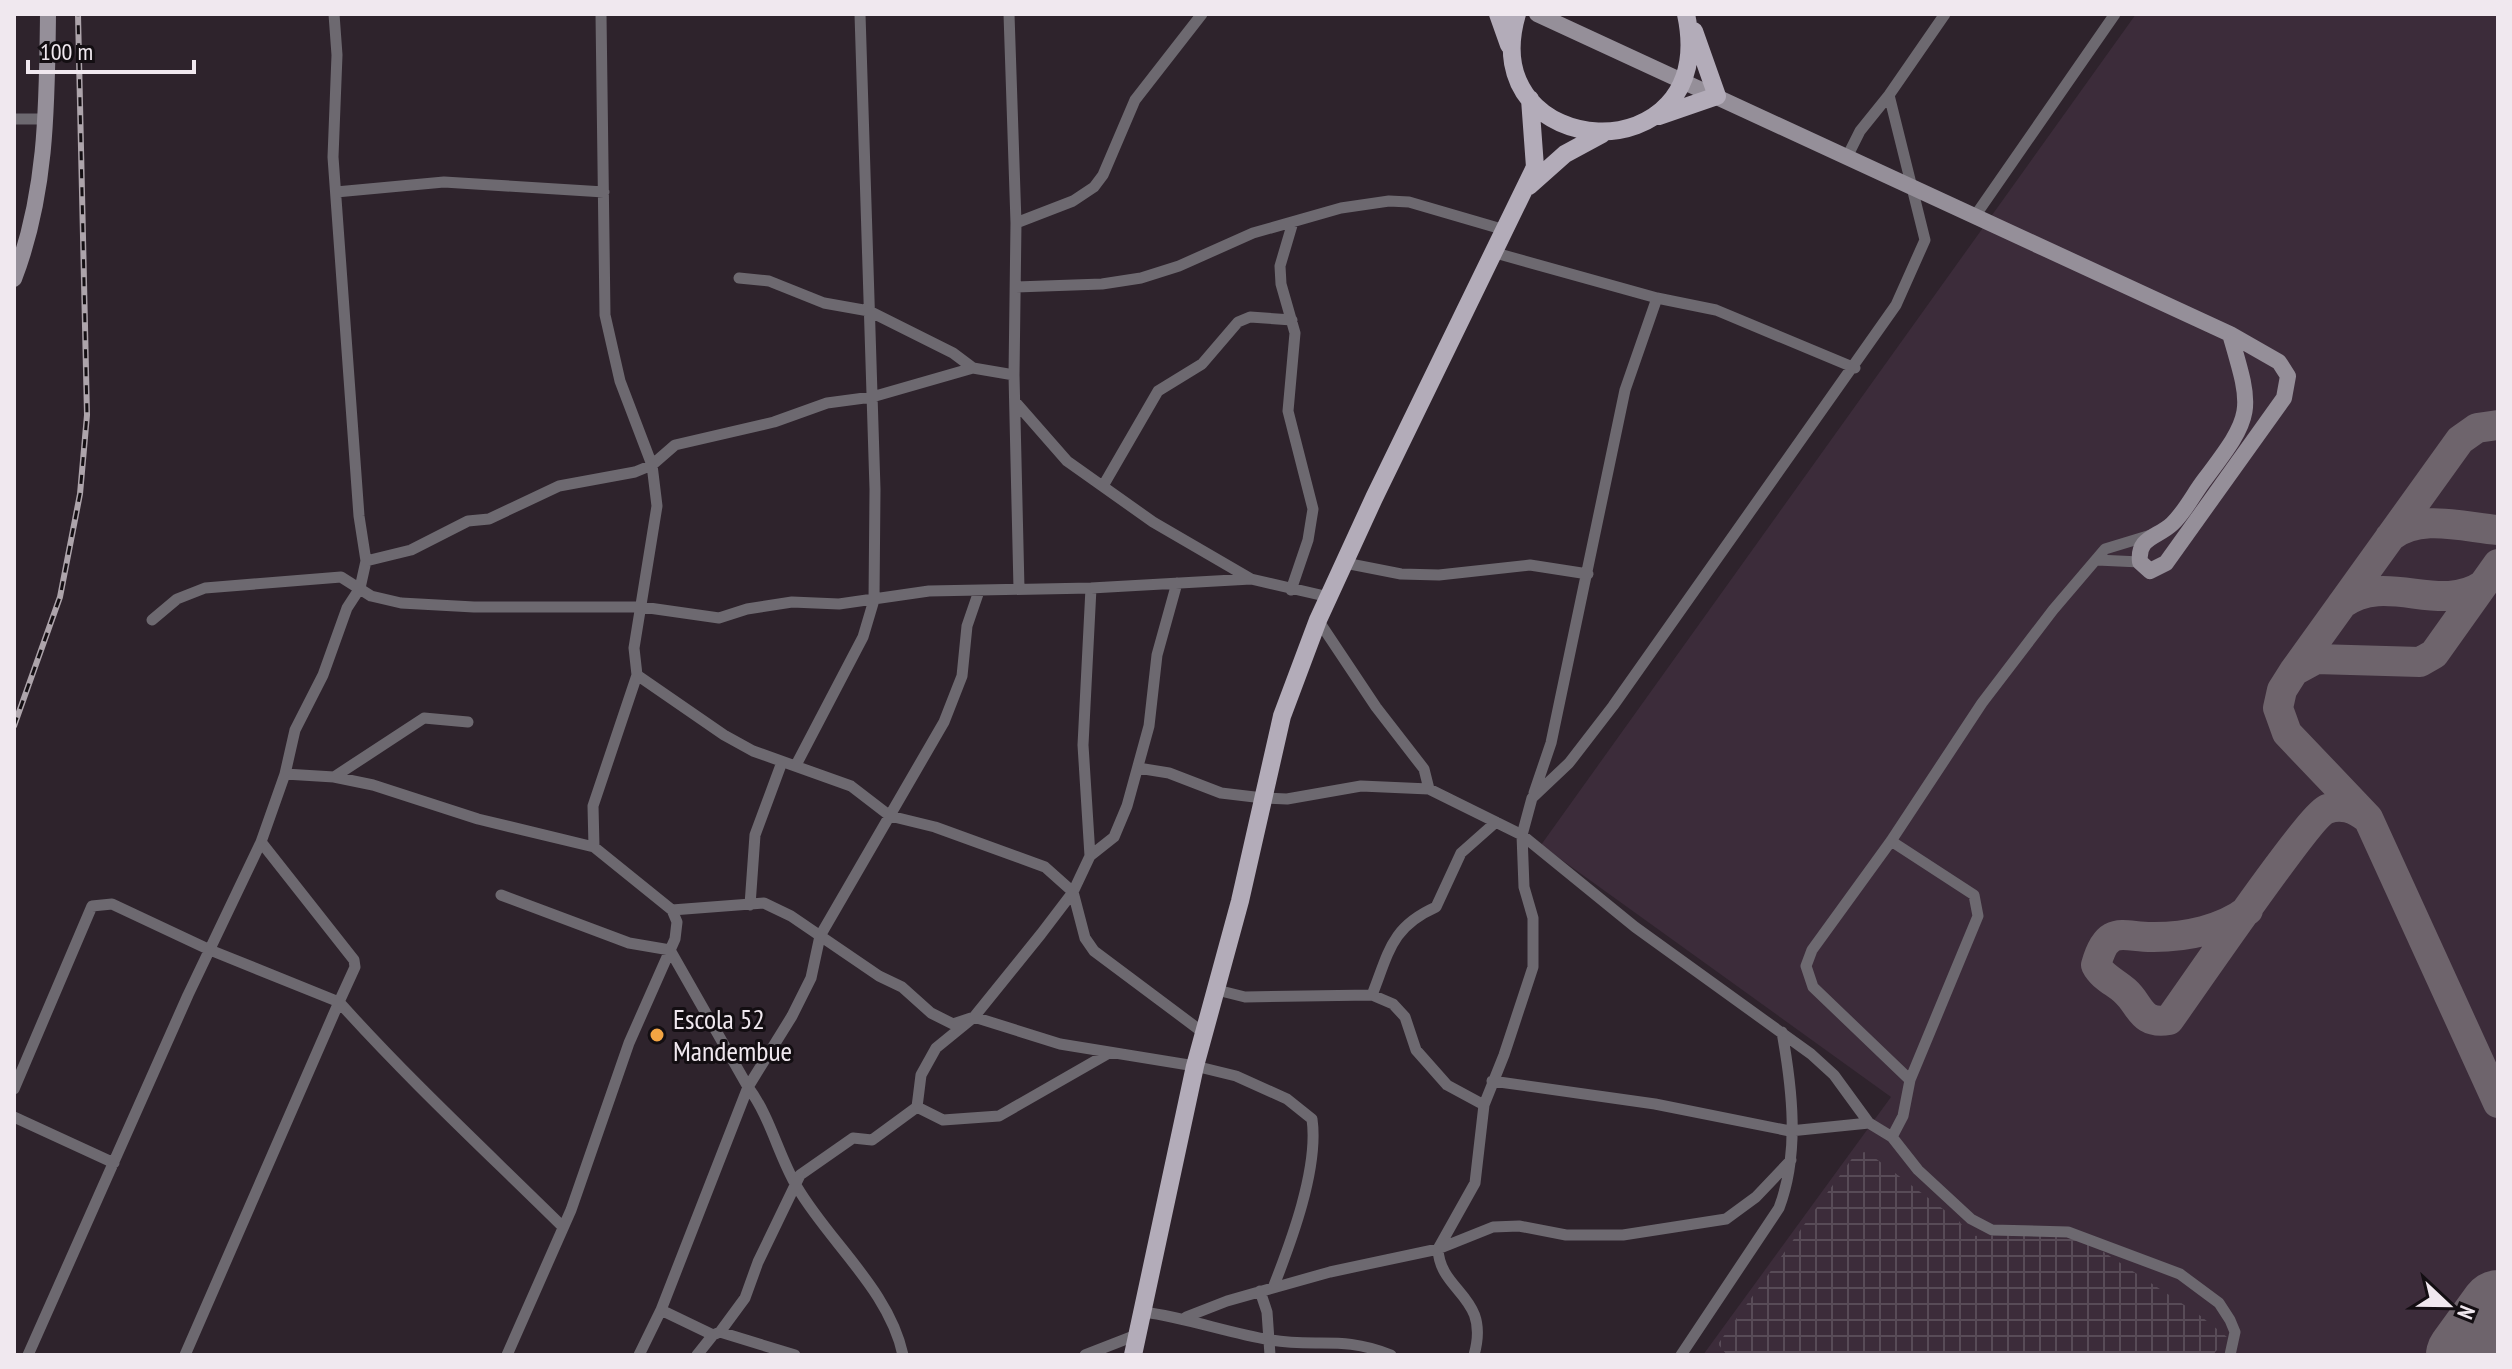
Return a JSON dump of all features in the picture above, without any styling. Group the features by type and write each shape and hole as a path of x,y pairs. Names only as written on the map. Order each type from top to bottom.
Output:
{"main road":[{"path":"1498,14 1518,78 1530,99 1550,118 1575,130 1602,134 1627,130 1717,96 1686,14"},
{"path":"1511,54 1517,14"},
{"path":"1650,119 1669,102 1683,80 1690,59 1691,36 1686,14"},
{"path":"1133,1355 1140,1334 1195,1066 1217,990 1282,716 1318,620 1535,167 1530,99"},
{"path":"1524,191 1565,154 1602,134"}],"street":[{"path":"14,279 20,246 37,210 46,119 48,14"},
{"path":"28,1355 261,842 285,774 295,730 323,675 347,608 360,588 366,561 359,516 336,192 334,14"},
{"path":"594,847 593,806 637,675 634,648 657,506 652,465 620,381 605,315 601,14"},
{"path":"796,765 863,637 874,600 872,397 860,14"},
{"path":"1009,14 1016,223 1014,375 1019,589"},
{"path":"1016,223 1073,201 1094,187 1103,175 1135,100 1202,14"},
{"path":"1537,14 2230,334 2286,369 2288,376 2284,398 2166,563 2150,571 2140,562 2097,560"},
{"path":"1847,157 1860,131 1945,14"},
{"path":"1975,216 2115,14"},
{"path":"1532,798 1569,763 1613,706 1855,368 1896,305 1925,240 1889,95"},
{"path":"14,119 46,119"},
{"path":"336,192 444,182 604,192"},
{"path":"1016,287 1102,284 1141,278 1179,266 1253,233 1341,208 1389,201 1409,202 1505,230"},
{"path":"1291,590 1308,540 1313,509 1288,411 1295,354 1292,320 1281,284 1280,266 1293,222"},
{"path":"1492,252 1657,298 1716,310 1855,368"},
{"path":"739,278 769,281 824,303 869,311 953,353 973,368"},
{"path":"1474,1355 1478,1334 1475,1310 1439,1260 1438,1249 1475,1183 1484,1105 1533,967 1533,918 1524,887 1522,835 1551,743 1625,390 1657,298"},
{"path":"1103,486 1158,391 1202,364 1238,322 1250,317 1292,320"},
{"path":"2140,562 2141,547 2173,523 2242,427 2246,392 2230,334"},
{"path":"366,561 411,550 468,521 489,519 559,486 635,472 652,465 675,445 774,422 827,403 872,397 973,368 1014,375"},
{"path":"1017,404 1050,446 1153,522 1251,579 1329,597"},
{"path":"1910,1080 1813,987 1806,966 1812,950 1891,841 1982,703 2053,610 2109,547 2156,534"},
{"path":"1345,563 1401,574 1439,575 1530,565 1588,574"},
{"path":"152,620 177,599 205,588 341,577 371,596 401,603 474,607 642,607 719,618 747,609 792,602 839,604 929,591 1091,588 1251,579"},
{"path":"697,1355 745,1298 758,1262 800,1175 853,1138 872,1140 917,1107 921,1075 936,1048 974,1017 1073,892 1090,856 1114,837 1149,726 1150,694 1164,622 1177,583"},
{"path":"1090,856 1083,745 1091,588"},
{"path":"639,1355 661,1310 748,1087 792,1016 811,978 820,936 944,722 958,687 967,626 979,591"},
{"path":"1318,620 1376,707 1424,769 1429,789"},
{"path":"637,675 724,735 782,762 851,786 890,816 935,827 1045,867 1073,892 1085,938 1094,951 1205,1034"},
{"path":"334,777 424,718 468,722"},
{"path":"750,905 755,835 782,762"},
{"path":"1138,768 1169,773 1221,793 1263,798 1287,799 1361,786 1429,789 1522,835 1635,927 1782,1032 1834,1075 1869,1123 1892,1137 1918,1170 1944,1191 1956,1208 1992,1230 2068,1232 2169,1269 2198,1285 2219,1303 2235,1332 2230,1355"},
{"path":"285,774 334,777 373,785 478,819 594,847 672,910 677,922 670,950 629,1043 563,1227 507,1355"},
{"path":"1372,995 1398,933 1415,916 1436,907 1445,895 1461,853 1496,822"},
{"path":"1891,841 1974,895 1978,905 1978,916 1910,1080 1903,1116 1892,1137"},
{"path":"185,1355 355,967 354,960 261,842"},
{"path":"501,895 629,943 670,950"},
{"path":"672,910 764,903 902,987 931,1013 953,1024 974,1017 1060,1044 1195,1066 1266,1087 1312,1119 1314,1136 1302,1203 1273,1288"},
{"path":"14,1089 92,906 112,904 210,950 339,1002 411,1082 445,1109 563,1227"},
{"path":"670,950 748,1087 762,1106 795,1185 884,1309 903,1355"},
{"path":"1217,990 1245,997 1372,995 1393,1004 1405,1017 1416,1050 1447,1085 1484,1105"},
{"path":"1681,1355 1779,1208 1791,1160 1788,1066 1782,1032"},
{"path":"917,1107 943,1120 976,1121 999,1116 1109,1053"},
{"path":"1492,1081 1655,1104 1790,1131 1869,1123"},
{"path":"14,1117 114,1163"},
{"path":"1186,1317 1260,1291 1378,1260 1438,1249 1493,1227 1519,1226 1566,1235 1623,1235 1726,1219 1756,1197 1791,1160"},
{"path":"1260,1291 1272,1340 1270,1355"},
{"path":"661,1310 716,1334 795,1355"},
{"path":"1144,1312 1186,1317 1272,1340 1332,1340 1366,1345 1391,1355"},
{"path":"1085,1355 1140,1334"},
{"path":"1310,1342 1315,1355"}],"shaded area":[{"path":"2136,14 2498,14 2498,1355 1703,1355 1891,1097 1541,845"},
{"path":"1867,1152 1959,1221 1970,1236 2066,1234 2099,1249 2198,1314 2227,1337 2213,1355 1727,1355 1718,1344 1856,1153"}],"taxiway":[{"path":"2498,425 2477,428 2460,440 2294,671 2282,690 2278,708 2287,733 2368,818 2498,1103"},
{"path":"2390,537 2414,525 2428,523 2498,530"},
{"path":"2294,671 2316,659 2420,662 2434,654 2498,564"},
{"path":"2342,604 2359,595 2377,591 2448,596 2466,593 2483,585"},
{"path":"2248,910 2238,917 2227,923 2191,934 2154,937 2118,935 2106,943 2096,965 2130,996 2147,1017 2169,1020 2223,942 2249,906 2316,819 2327,809 2338,807 2353,810 2367,818"}],"runway":[{"path":"2464,1355 2498,1308"}],"railway":[{"path":"14,726 60,597 80,494 87,415 78,14"}],"place":[{"name":"Escola 52 Mandembue","path":"657,1035"}]}
